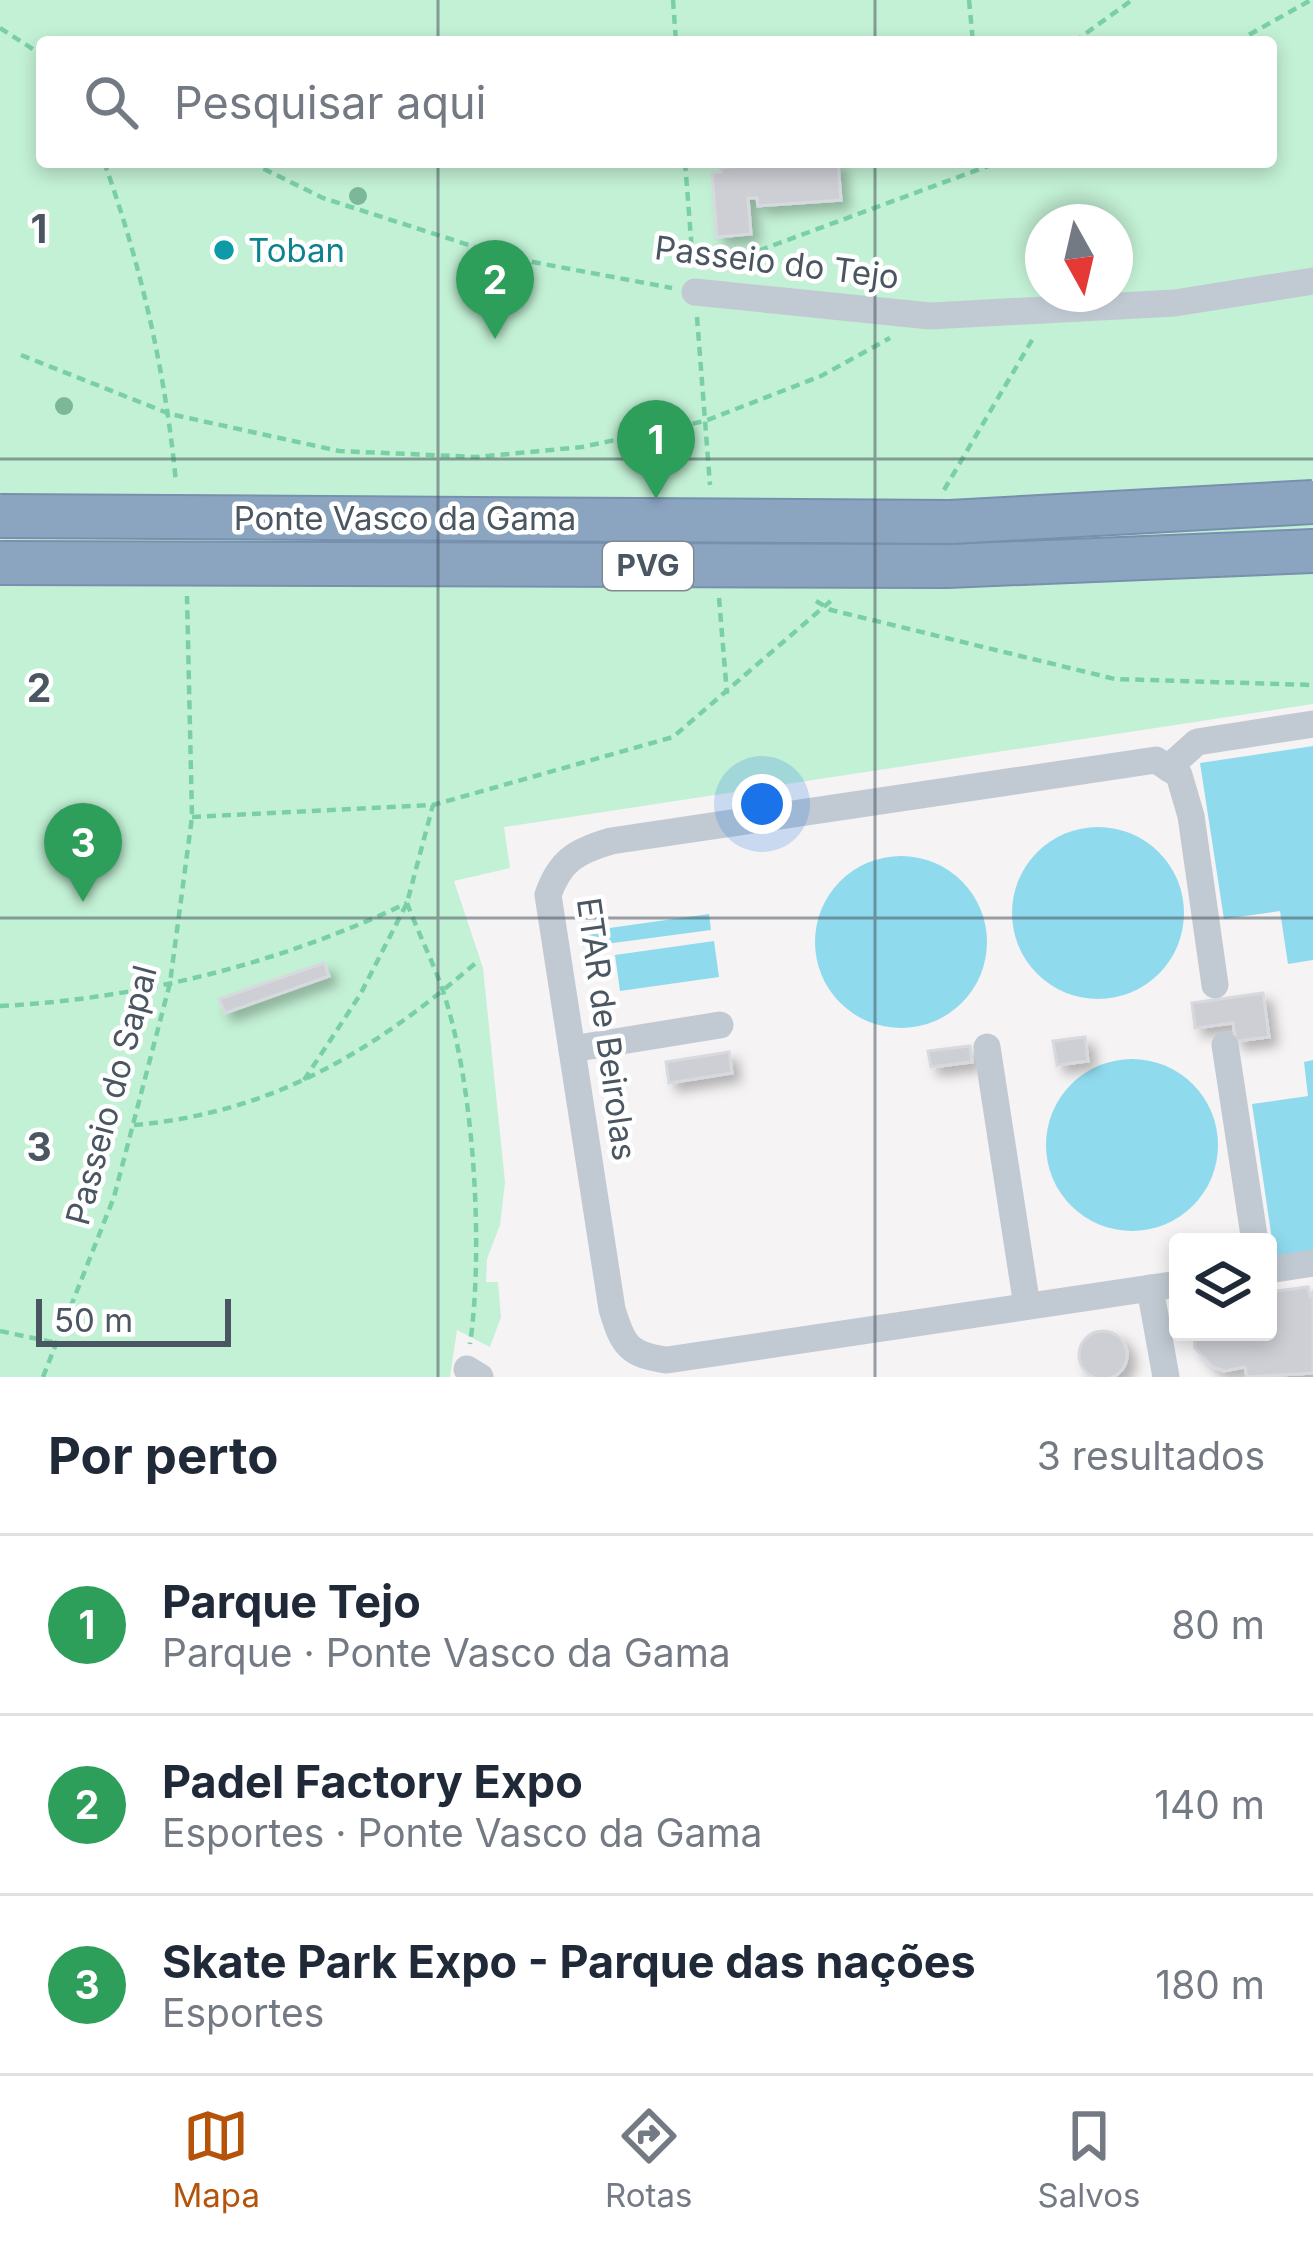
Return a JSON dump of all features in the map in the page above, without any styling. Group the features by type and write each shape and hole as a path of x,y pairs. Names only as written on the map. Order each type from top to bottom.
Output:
{"highway":[{"name":"Ponte Vasco da Gama","path":"0,516 950,522 1313,502"},
{"name":"Ponte Vasco da Gama","path":"0,563 947,566 1313,551"}],"street":[{"name":"Passeio do Tejo","path":"695,292 930,316 1175,303 1313,281"},
{"path":"1215,985 1191,816 1179,775 1168,768 1197,742 1313,724"},
{"name":"ETAR de Beirolas","path":"1164,1286 667,1360 642,1357 621,1340 612,1310 548,895 557,869 578,851 611,841 1156,760 1168,768"},
{"path":"572,1049 720,1025"},
{"path":"1225,1045 1255,1233"},
{"path":"987,1047 1027,1306"},
{"path":"1277,1269 1313,1263"},
{"path":"1164,1286 1166,1377"}],"path":[{"path":"673,0 676,36"},
{"path":"969,0 972,36"},
{"path":"1082,36 1132,0"},
{"path":"1247,36 1311,0"},
{"path":"0,28 36,52"},
{"name":"Passeio do Tejo","path":"262,168 323,198 506,257 695,292"},
{"path":"685,168 710,486"},
{"path":"695,292 708,270 983,168"},
{"path":"21,355 170,415 339,451 477,457 582,447 705,422 821,376 930,316"},
{"path":"303,1083 360,994 407,904 433,805 673,737 727,694 718,583"},
{"path":"807,595 832,610 1115,679 1313,685"},
{"name":"Passeio do Sapal","path":"43,1377 114,1197 170,983 192,817 433,805"},
{"path":"0,1006 76,1000 170,983 341,934 407,904"},
{"path":"407,904 443,992 467,1116 476,1309 473,1373"},
{"path":"133,1125 173,1122 303,1083 387,1035 479,960"},
{"path":"0,1331 57,1343"}],"green space":[{"path":"0,0 1313,0 1313,704 504,827 510,868 454,881 483,968 505,1182 486,1282 498,1282 501,1317 490,1347 457,1330 450,1377 0,1377"}],"water":[{"path":"1313,746 1313,960 1288,964 1280,911 1224,919 1200,763"},
{"path":"1098,827 1131,834 1158,853 1177,880 1184,913 1177,946 1158,973 1131,992 1098,999 1065,992 1038,973 1019,946 1012,913 1019,880 1038,853 1065,834"},
{"path":"901,856 934,863 961,882 980,909 987,942 980,975 961,1002 934,1021 901,1028 868,1021 841,1002 822,975 815,942 822,909 841,882 868,863"},
{"path":"709,914 711,930 583,947 581,932"},
{"path":"714,941 719,977 620,991 615,955"},
{"path":"1132,1059 1165,1066 1192,1085 1211,1112 1218,1145 1211,1178 1192,1205 1165,1224 1132,1231 1099,1224 1072,1205 1053,1178 1046,1145 1053,1112 1072,1085 1099,1066"},
{"path":"1313,1060 1313,1255 1277,1260 1277,1233 1271,1233 1252,1104 1308,1096 1304,1062"}],"building":[{"path":"721,168 838,168 841,200 758,206 757,198 748,198 751,234 717,237 712,173"},
{"path":"324,963 329,976 225,1013 219,999"},
{"path":"1263,993 1269,1037 1236,1041 1233,1023 1195,1028 1192,1003"},
{"path":"1085,1037 1088,1061 1057,1065 1053,1041"},
{"path":"970,1046 972,1062 931,1067 928,1051"},
{"path":"729,1052 732,1073 669,1083 666,1062"},
{"path":"1308,1287 1310,1296 1313,1292 1313,1373 1247,1377 1245,1367 1224,1371 1213,1367 1195,1348 1195,1341 1277,1341 1277,1291"},
{"path":"1094,1333 1112,1333 1125,1346 1125,1364 1112,1377 1094,1377 1081,1364 1081,1346"}],"place":[{"name":"Toban","path":"224,250"},
{"name":"Padel Factory Expo","path":"495,339"},
{"name":"Parque Tejo","path":"656,499"},
{"name":"Skate Park Expo - Parque das nações","path":"83,902"}]}
